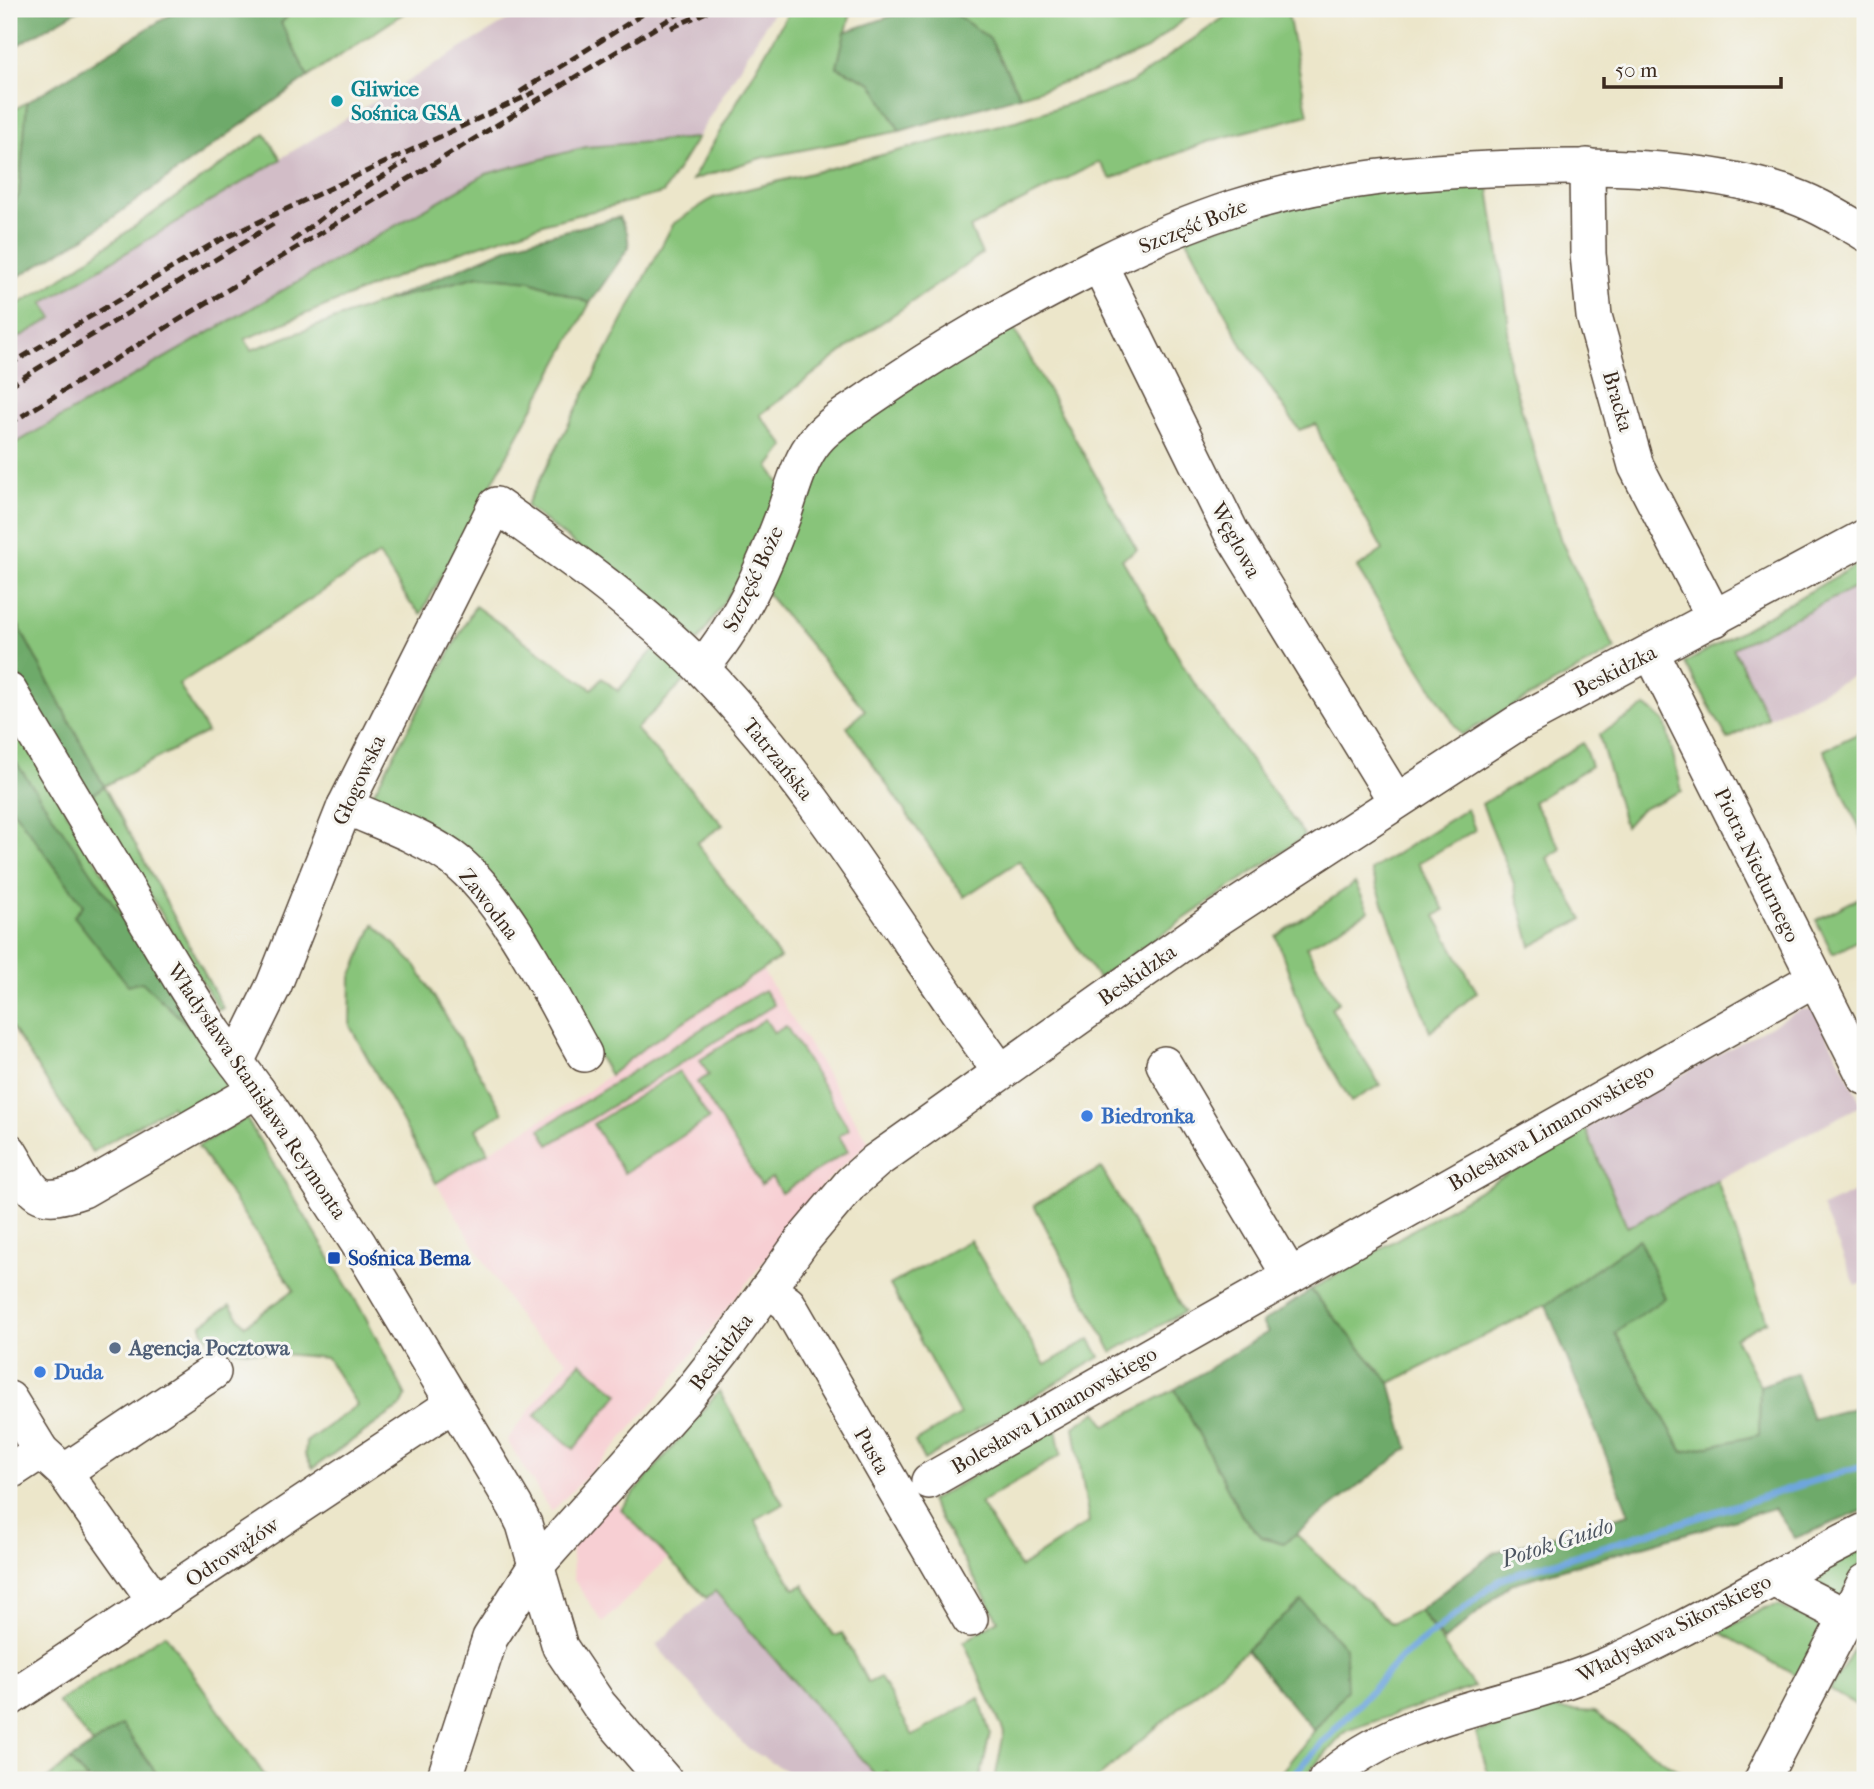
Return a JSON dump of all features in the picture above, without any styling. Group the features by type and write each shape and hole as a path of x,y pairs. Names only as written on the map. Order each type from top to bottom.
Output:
{"street":[{"name":"Szczęść Boże","path":"701,668 725,638 744,603 769,553 807,453 817,438 946,348 1159,237 1232,209 1338,181 1457,170 1587,166 1652,170 1741,182 1819,206 1865,233"},
{"name":"Bracka","path":"1587,166 1588,254 1594,316 1636,466 1715,619"},
{"name":"Węglowa","path":"1100,266 1231,533 1264,591 1396,801"},
{"name":"Tatrzańska","path":"496,505 602,581 701,668 799,782 999,1071"},
{"name":"Głogowska","path":"236,1062 274,985 345,806 496,505"},
{"name":"Beskidzka","path":"444,1780 491,1638 535,1567 685,1399 802,1241 851,1182 999,1071 1219,918 1519,722 1865,537"},
{"name":"Piotra Niedurnego","path":"1651,652 1865,1077"},
{"name":"Władysława Stanisława Reymonta","path":"9,691 183,983 358,1243 515,1506 524,1524 535,1567 565,1655 599,1705 664,1780"},
{"name":"Zawodna","path":"345,806 452,858 472,876 529,956 584,1054"},
{"name":"Bolesława Limanowskiego","path":"929,1481 1814,979"},
{"path":"1164,1064 1290,1276"},
{"path":"9,1151 36,1194 48,1199 61,1198 83,1190 257,1090"},
{"name":"Pusta","path":"768,1289 788,1304 970,1619"},
{"path":"9,1472 53,1461 213,1372"},
{"path":"9,1399 156,1602"},
{"name":"Odrowążów","path":"9,1699 453,1404"},
{"name":"Władysława Sikorskiego","path":"1326,1780 1351,1759 1397,1733 1535,1692 1605,1666 1865,1531"},
{"path":"1762,1780 1859,1599 1773,1579"}],"shaded area":[{"path":"526,9 775,9 697,138 586,147 486,174 9,447 9,343 52,318 43,303"},
{"path":"1865,583 1865,670 1768,718 1733,648"},
{"path":"763,971 869,1142 822,1186 666,1388 606,1457 551,1512 507,1440 567,1360 524,1326 436,1183 583,1095 645,1047"},
{"path":"1801,1009 1814,1009 1862,1105 1627,1227 1586,1128"},
{"path":"1865,1187 1865,1282 1856,1286 1822,1207"},
{"path":"610,1496 668,1558 603,1623 574,1580 571,1544"},
{"path":"715,1591 877,1777 886,1771 896,1780 801,1780 746,1747 656,1645"}],"green space":[{"path":"9,9 80,9 9,50"},
{"path":"180,9 295,9 281,23 308,77 87,236 9,282 9,211 19,195 27,102"},
{"path":"295,9 410,9 308,77 281,23"},
{"path":"803,9 852,9 837,67 872,83 900,131 761,158 692,180 788,13"},
{"path":"912,9 948,9 990,39 1020,96 900,131 872,83 837,67 845,32"},
{"path":"948,9 1197,9 1147,49 1090,74 1020,96 990,39"},
{"path":"1236,9 1287,9 1308,115 1210,141 1111,179 1099,162 970,228 982,254 871,330 760,415 785,446 769,467 783,489 760,548 698,641 526,506 673,224 713,198 1019,120 1129,84"},
{"path":"27,102 19,195 9,211 9,113"},
{"path":"265,134 281,159 43,303 53,318 9,343 9,309 49,287"},
{"path":"697,138 663,193 546,223 442,258 245,339 251,350 388,300 478,276 531,281 590,303 421,614 410,603 379,555 179,684 207,732 104,786 9,608 9,447 486,174 586,147"},
{"path":"1488,181 1508,317 1509,367 1561,541 1615,649 1461,735 1357,568 1383,550 1323,443 1316,424 1299,430 1243,347 1186,237 1340,191"},
{"path":"619,217 627,232 629,247 590,303 531,281 478,276 388,300 518,243"},
{"path":"1012,325 1137,550 1122,559 1190,677 1305,836 1098,978 1019,861 964,897 847,727 865,710 762,588 818,458 858,420"},
{"path":"1865,560 1865,583 1733,648 1768,718 1728,739 1685,663"},
{"path":"475,606 592,689 602,678 618,691 654,649 687,679 636,729 723,825 697,843 780,958 645,1047 610,1075 515,918 370,799"},
{"path":"9,608 104,786 91,796 9,660"},
{"path":"1646,706 1665,722 1682,791 1640,810 1625,827 1599,735"},
{"path":"9,716 181,1002 22,776 9,752"},
{"path":"1865,730 1865,841 1824,750"},
{"path":"1583,743 1591,766 1533,802 1561,849 1547,858 1583,919 1531,946 1513,881 1482,804"},
{"path":"9,752 197,1026 193,1030 142,982 128,985 74,916 83,905 9,804"},
{"path":"104,786 223,1008 219,1010 91,796"},
{"path":"9,804 83,905 74,916 128,984 142,981 192,1029 231,1083 226,1096 181,1121 171,1106 92,1152 9,1023"},
{"path":"1467,809 1475,830 1418,863 1444,910 1435,916 1477,992 1430,1032 1371,870"},
{"path":"1355,883 1369,911 1306,947 1339,1002 1331,1008 1380,1085 1351,1102 1308,1027 1276,936"},
{"path":"1865,895 1865,937 1833,954 1816,920"},
{"path":"374,924 416,966 503,1113 476,1129 488,1152 436,1183 350,1026 351,977"},
{"path":"764,990 774,1005 549,1145 540,1129"},
{"path":"765,1019 774,1033 786,1026 849,1129 839,1136 848,1151 781,1193 772,1178 761,1185 697,1082 709,1075 700,1060"},
{"path":"679,1071 709,1119 624,1173 593,1124"},
{"path":"246,1118 365,1316 406,1396 401,1406 313,1468 305,1455 306,1442 357,1405 327,1358 216,1348 202,1330 202,1324 230,1305 245,1325 294,1290 198,1146"},
{"path":"1585,1128 1627,1227 1717,1180 1767,1321 1735,1338 1760,1386 1759,1435 1683,1452 1615,1332 1639,1240 1546,1305 1390,1383 1311,1290"},
{"path":"1101,1168 1184,1312 1112,1352 1034,1205"},
{"path":"1639,1239 1665,1298 1615,1333 1683,1452 1759,1435 1760,1386 1796,1373 1812,1419 1865,1405 1865,1510 1795,1538 1774,1508 1511,1584 1444,1641 1419,1610 1495,1552 1629,1514 1546,1305"},
{"path":"970,1240 1045,1365 1090,1339 1100,1357 924,1460 915,1442 960,1415 890,1285"},
{"path":"1311,1290 1390,1383 1408,1448 1284,1543 1262,1537 1242,1516 1175,1389 1268,1332 1262,1323"},
{"path":"580,1362 619,1394 574,1449 535,1416"},
{"path":"1175,1389 1242,1516 1262,1537 1283,1543 1295,1533 1391,1624 1419,1610 1474,1687 1346,1731 1302,1780 1275,1780 1347,1690 1302,1602 1095,1780 995,1780 1004,1732 964,1642 998,1620 930,1501 1056,1429 1061,1455 980,1503 1020,1567 1089,1522 1074,1427 1097,1411 1106,1426"},
{"path":"719,1391 783,1504 755,1520 794,1589 804,1585 834,1636 842,1633 868,1683 880,1677 913,1736 979,1698 990,1733 980,1780 896,1780 886,1771 878,1778 715,1591 706,1598 621,1509"},
{"path":"1865,1545 1865,1556 1839,1599 1805,1576"},
{"path":"1302,1601 1345,1648 1347,1690 1314,1731 1246,1650"},
{"path":"1778,1605 1818,1625 1821,1633 1796,1676 1720,1632 1765,1608"},
{"path":"1865,1629 1865,1710 1830,1690"},
{"path":"165,1634 268,1780 161,1780 122,1725 93,1744 58,1702"},
{"path":"1553,1709 1594,1712 1684,1775 1669,1780 1490,1780 1476,1733"},
{"path":"122,1725 161,1780 88,1780 70,1760"},
{"path":"70,1760 88,1780 46,1780"}],"waterway":[{"name":"Potok Guido","path":"1288,1780 1403,1656 1501,1579 1865,1465"}],"railway":[{"path":"520,92 651,9"},
{"path":"9,424 686,9"},
{"path":"671,28 713,9"},
{"path":"9,365 214,243 535,92"},
{"path":"292,241 344,201 407,161"},
{"path":"9,386 275,223"}],"place":[{"name":"Gliwice Sośnica GSA","path":"337,101"},
{"name":"Biedronka","path":"1087,1116"},
{"name":"Sośnica Bema","path":"334,1258"},
{"name":"Agencja Pocztowa","path":"115,1348"},
{"name":"Duda","path":"40,1372"}]}
